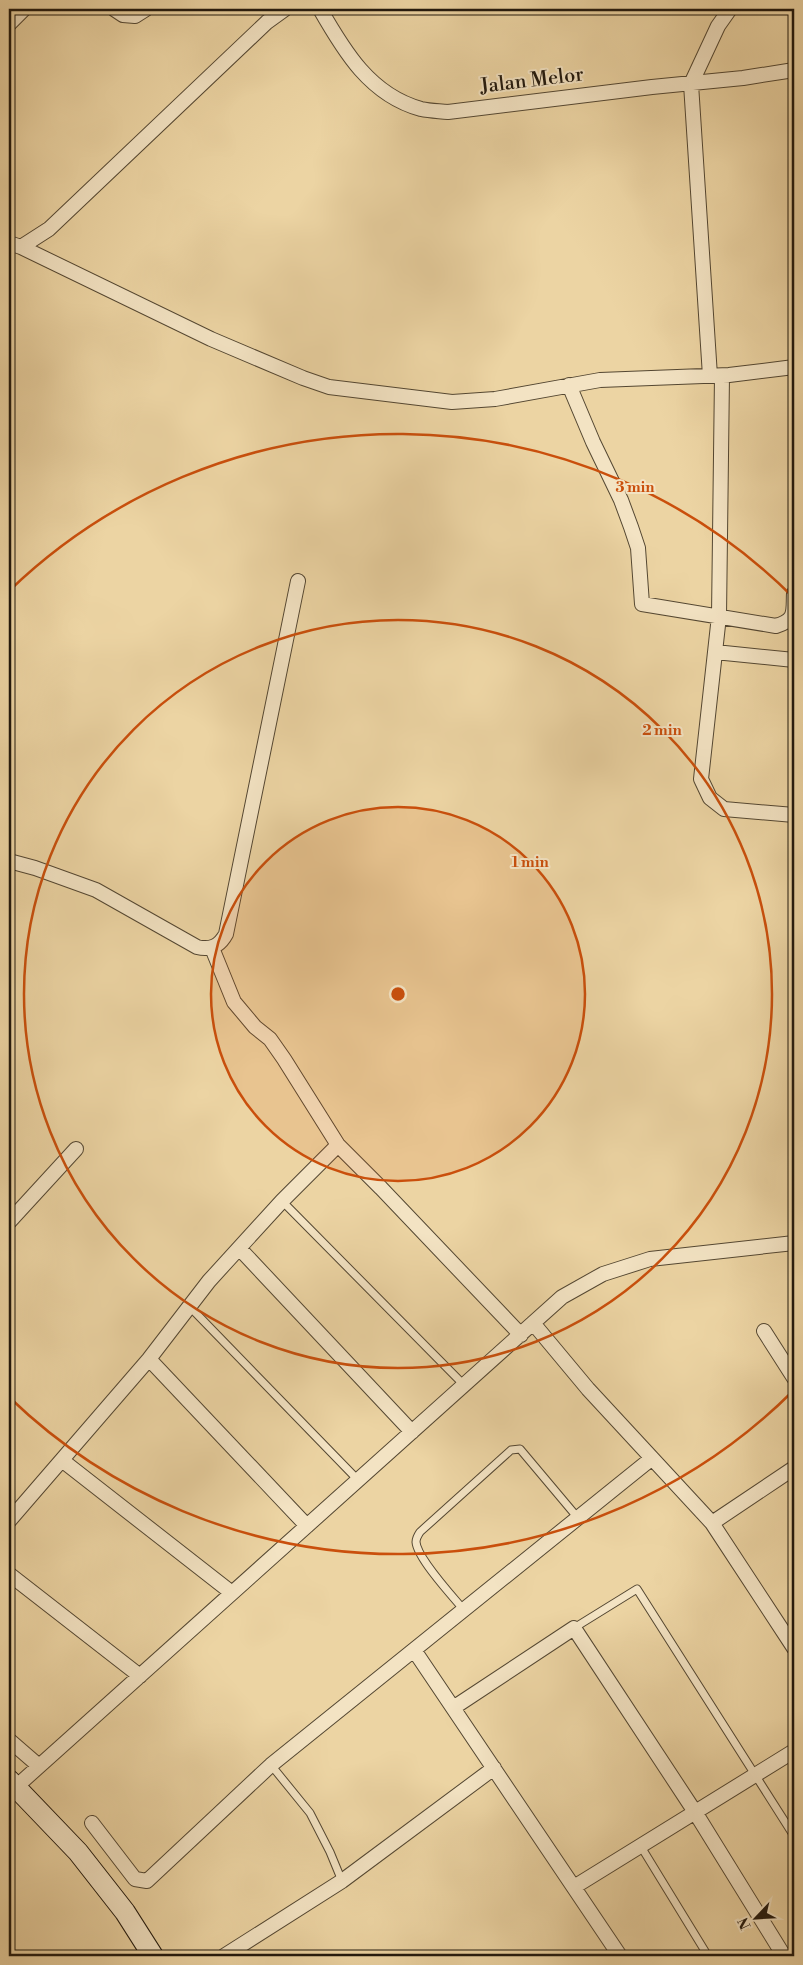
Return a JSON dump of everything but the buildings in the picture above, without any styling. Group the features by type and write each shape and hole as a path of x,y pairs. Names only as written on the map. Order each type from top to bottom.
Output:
{"street":[{"path":"9,24 24,9"},
{"path":"114,9 123,15 136,16 146,9"},
{"path":"15,245 48,229 260,28 285,9"},
{"name":"Jalan Melor","path":"320,9 343,49 366,76 397,99 422,109 448,112 794,70"},
{"path":"730,9 718,26 691,84 716,376 719,616 701,779 710,798 724,809 794,815"},
{"path":"15,245 211,339 329,387 452,402 496,399 600,380 716,376 794,367"},
{"path":"569,386 621,500 638,548 642,604 776,626 787,623 793,616 794,593"},
{"path":"9,861 35,868 96,890 197,947 212,948 222,941 226,934 298,580"},
{"path":"715,652 794,660"},
{"path":"212,948 234,1002 255,1027 270,1039 298,1078 338,1145 520,1335"},
{"path":"9,1521 149,1359 209,1281 282,1200 338,1145"},
{"path":"9,1222 76,1150"},
{"path":"153,1956 125,1912 78,1852 13,1783 39,1766 562,1297 603,1274 650,1259 794,1243"},
{"path":"240,1248 412,1432"},
{"path":"534,1323 588,1389 712,1523 794,1648"},
{"path":"764,1331 794,1378"},
{"path":"149,1359 307,1526"},
{"path":"92,1823 135,1879 148,1881 271,1765 652,1459"},
{"path":"62,1461 232,1593"},
{"path":"712,1523 794,1468"},
{"path":"9,1574 140,1676"},
{"path":"453,1708 574,1628 695,1812 784,1956"},
{"path":"414,1650 620,1956"},
{"path":"9,1740 39,1766"},
{"path":"574,1887 794,1750"},
{"path":"224,1956 342,1881 494,1768"}],"lane":[{"path":"282,1200 464,1385"},
{"path":"189,1306 358,1480"},
{"path":"464,1610 423,1560 416,1544 417,1538 420,1532 511,1450 520,1449 578,1518"},
{"path":"574,1628 637,1589 794,1836"},
{"path":"271,1765 310,1813 342,1881"},
{"path":"640,1845 708,1956"}]}
